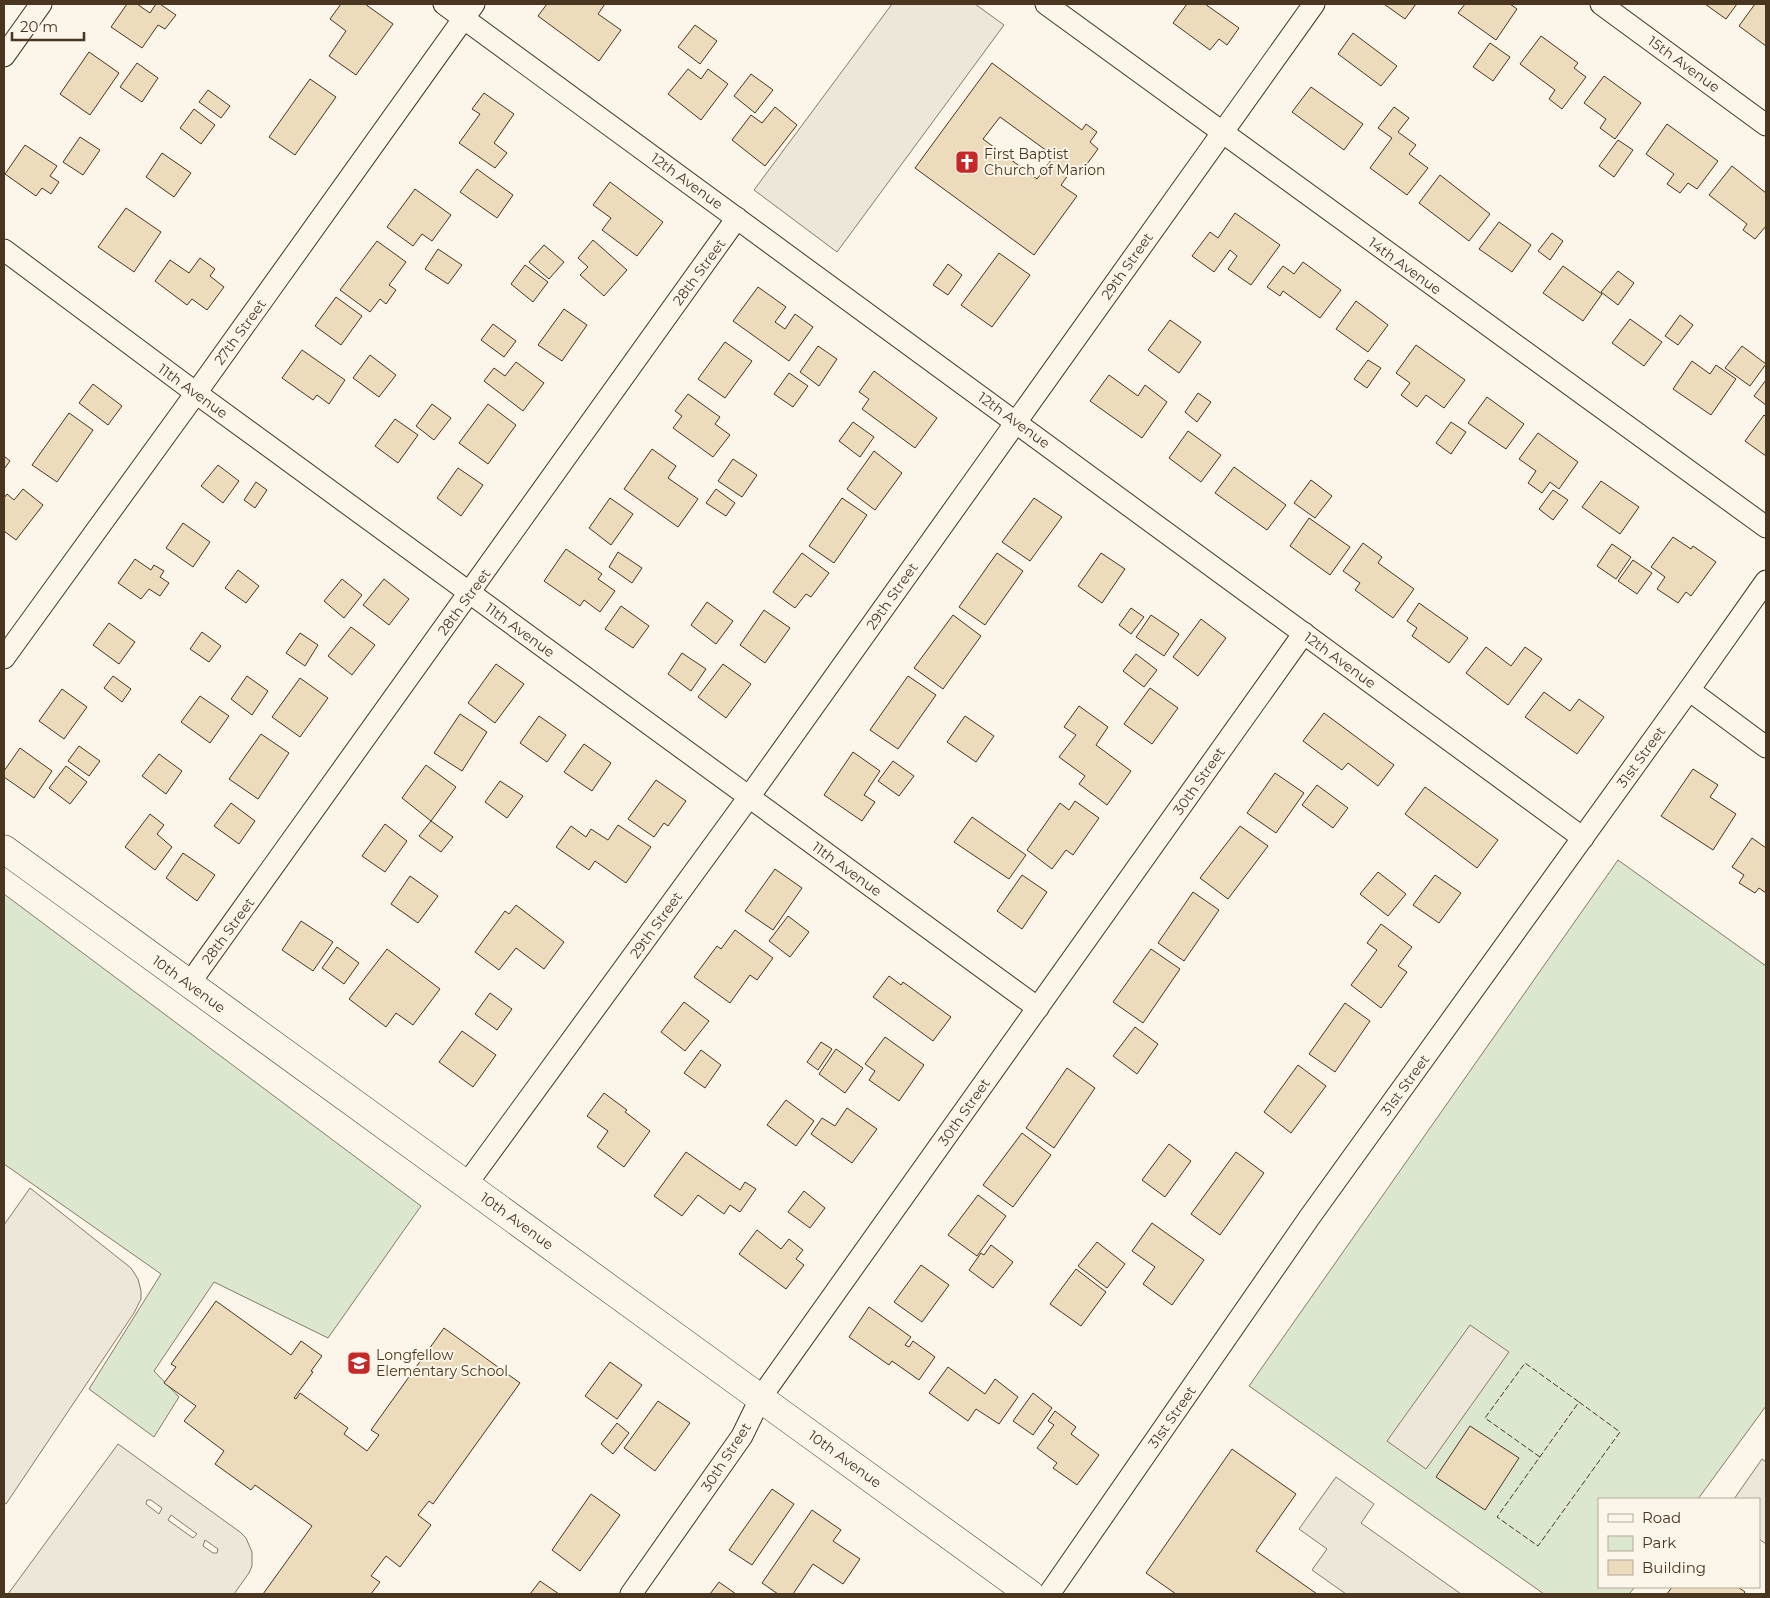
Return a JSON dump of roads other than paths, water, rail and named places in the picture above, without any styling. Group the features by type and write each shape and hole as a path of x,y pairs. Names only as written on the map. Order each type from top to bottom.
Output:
{"street":[{"path":"4,56 42,4"},
{"name":"12th Avenue","path":"444,4 469,11 737,218 1583,838"},
{"name":"14th Avenue","path":"1046,4 1221,133 1766,527"},
{"name":"29th Street","path":"466,1185 749,797 1314,4"},
{"name":"15th Avenue","path":"1601,4 1766,125"},
{"name":"27th Street","path":"4,658 469,11"},
{"name":"28th Street","path":"189,984 737,218"},
{"name":"11th Avenue","path":"4,250 196,393 1038,1008"},
{"name":"31st Street","path":"1049,1594 1310,1218 1766,581"},
{"name":"30th Street","path":"631,1594 742,1436 761,1397 1304,633"},
{"path":"1689,690 1766,746"},
{"name":"10th Avenue","path":"4,849 1030,1594"}],"place":[{"name":"First Baptist Church of Marion","path":"967,162"},
{"name":"Longfellow Elementary School","path":"359,1363"}]}
